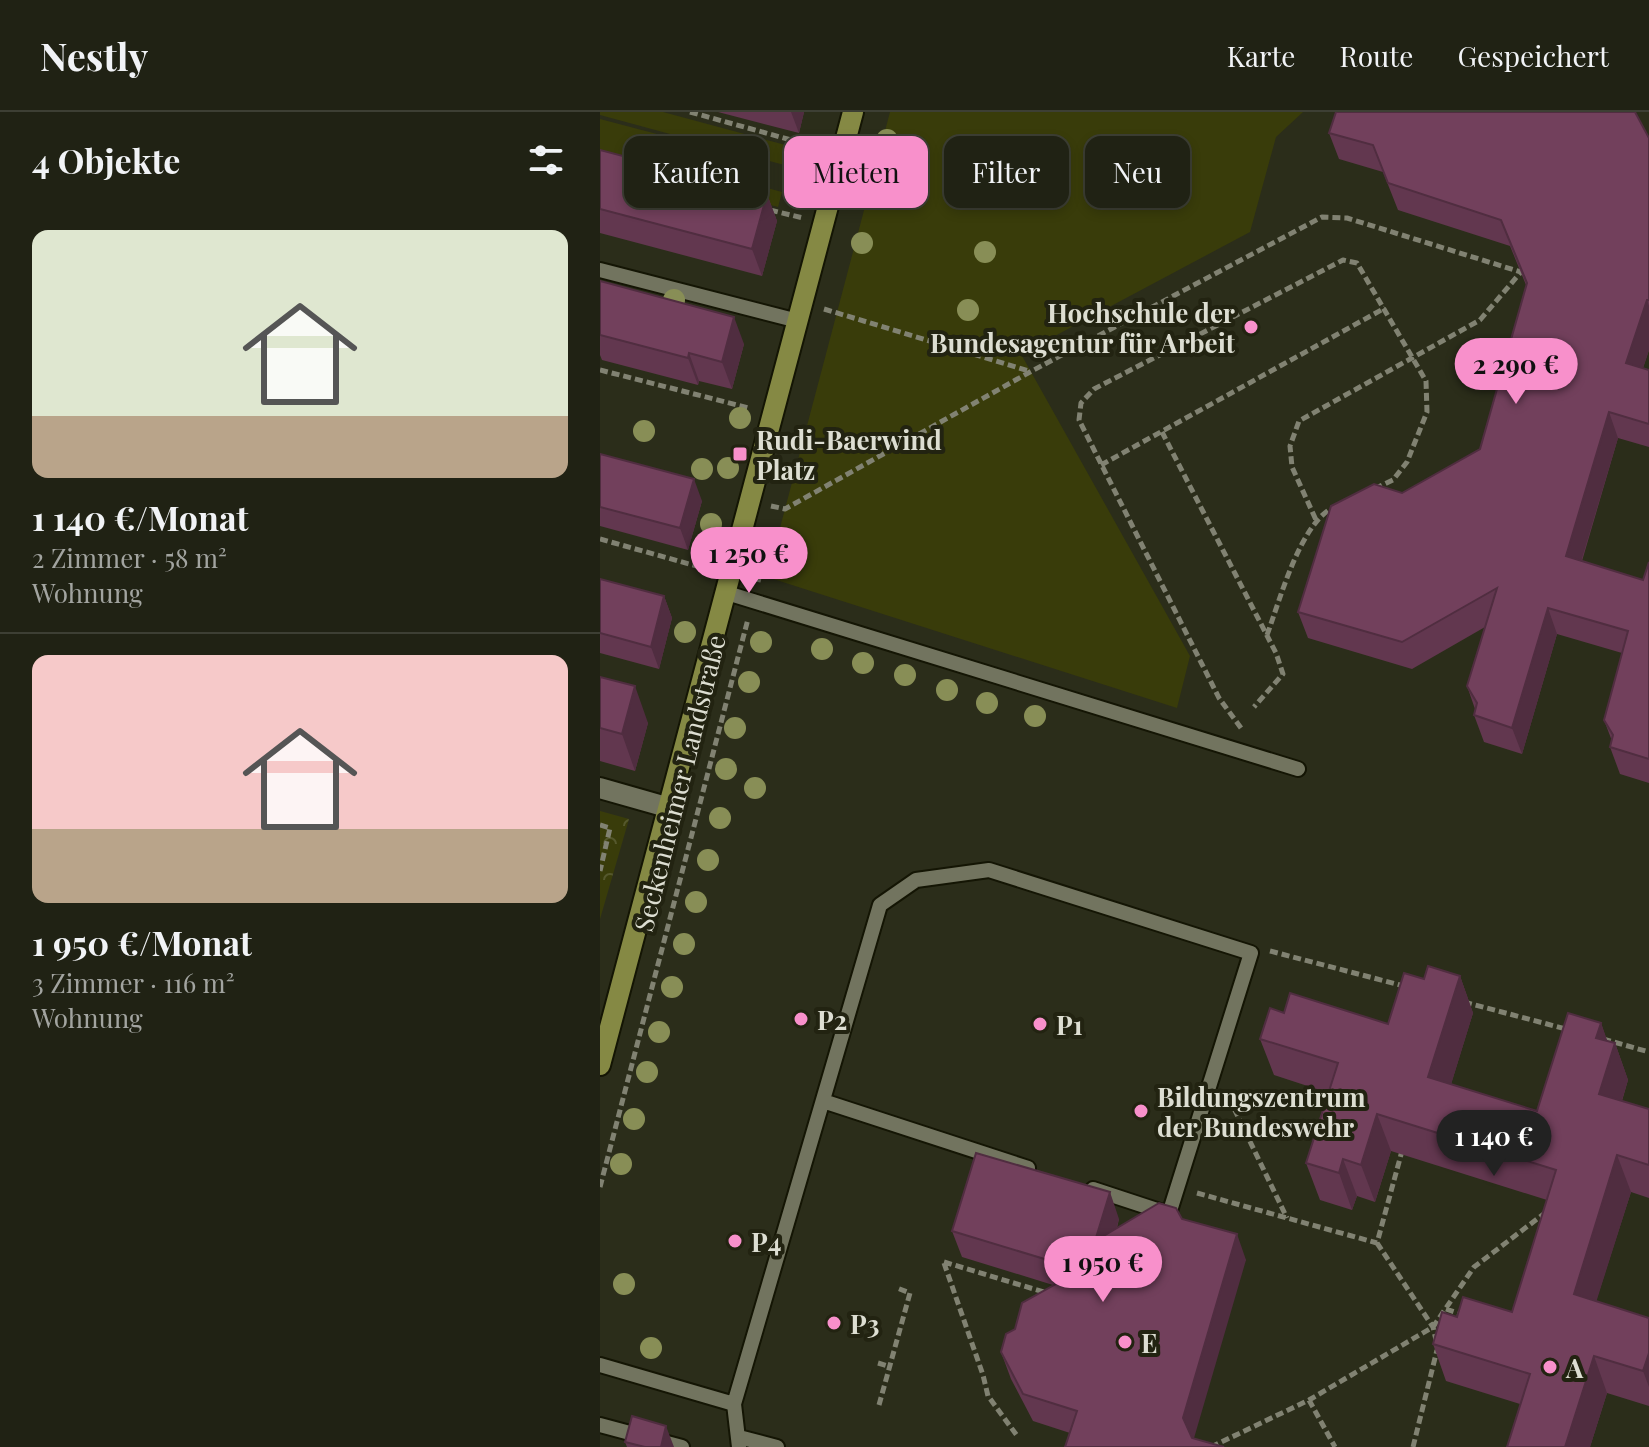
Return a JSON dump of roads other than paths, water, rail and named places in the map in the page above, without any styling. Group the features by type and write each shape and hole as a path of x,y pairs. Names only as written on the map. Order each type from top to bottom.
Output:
{"main road":[{"name":"Seckenheimer Landstraße","path":"600,1065 853,112"}],"street":[{"path":"600,788 670,808"}],"lane":[{"path":"600,270 800,312"},
{"path":"729,584 753,601 1298,769"},
{"path":"777,1447 739,1442 734,1404 880,905 916,880 989,870 1251,953 1169,1214 1080,1185"},
{"path":"823,1101 1039,1172"},
{"path":"600,1365 734,1404"},
{"path":"600,1425 682,1447"}],"place":[{"name":"Hochschule der Bundesagentur für Arbeit","path":"1251,327"},
{"name":"Rudi-Baerwind Platz","path":"740,454"},
{"name":"P2","path":"801,1019"},
{"name":"P1","path":"1040,1024"},
{"name":"Bildungszentrum der Bundeswehr","path":"1141,1111"},
{"name":"P4","path":"735,1241"},
{"name":"P3","path":"834,1323"},
{"name":"E","path":"1125,1342"},
{"name":"A","path":"1550,1367"}]}
